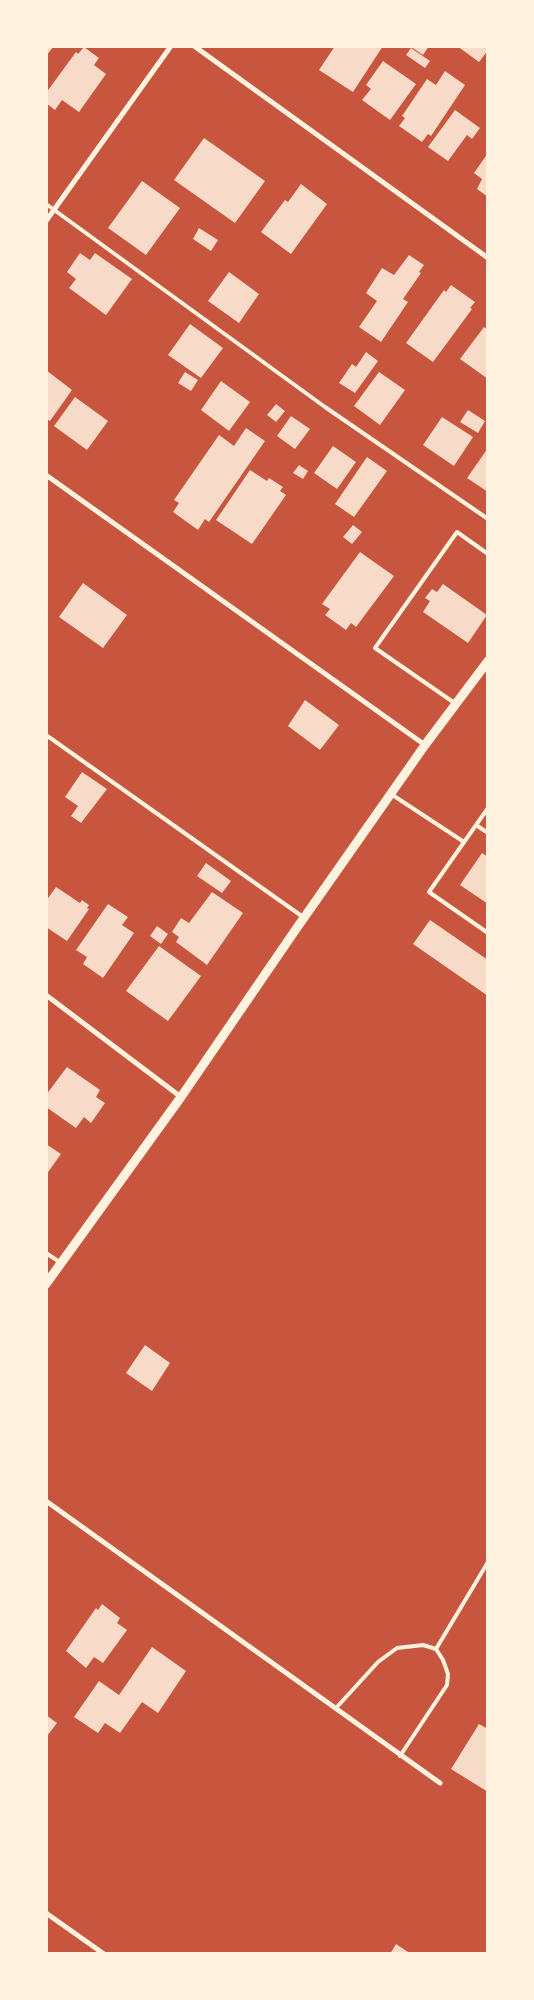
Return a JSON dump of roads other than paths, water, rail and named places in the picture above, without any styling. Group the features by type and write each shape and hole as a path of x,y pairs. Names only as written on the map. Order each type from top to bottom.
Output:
{"street":[{"path":"46,221 171,46"},
{"path":"194,46 488,258"},
{"path":"46,475 425,746"},
{"path":"46,1284 181,1097 425,746 488,661"},
{"path":"46,995 181,1097"},
{"path":"46,1501 440,1783"},
{"path":"46,1913 104,1954"}],"lane":[{"path":"46,204 325,407 488,519"},
{"path":"456,704 376,648 457,532 488,554"},
{"path":"46,735 304,918"},
{"path":"391,794 464,842"},
{"path":"488,808 429,892 488,933"},
{"path":"476,825 488,833"},
{"path":"46,1253 61,1263"},
{"path":"436,1649 488,1562"},
{"path":"336,1708 378,1662 397,1648 423,1646 436,1649 443,1660 448,1674 447,1685 400,1756"}]}
